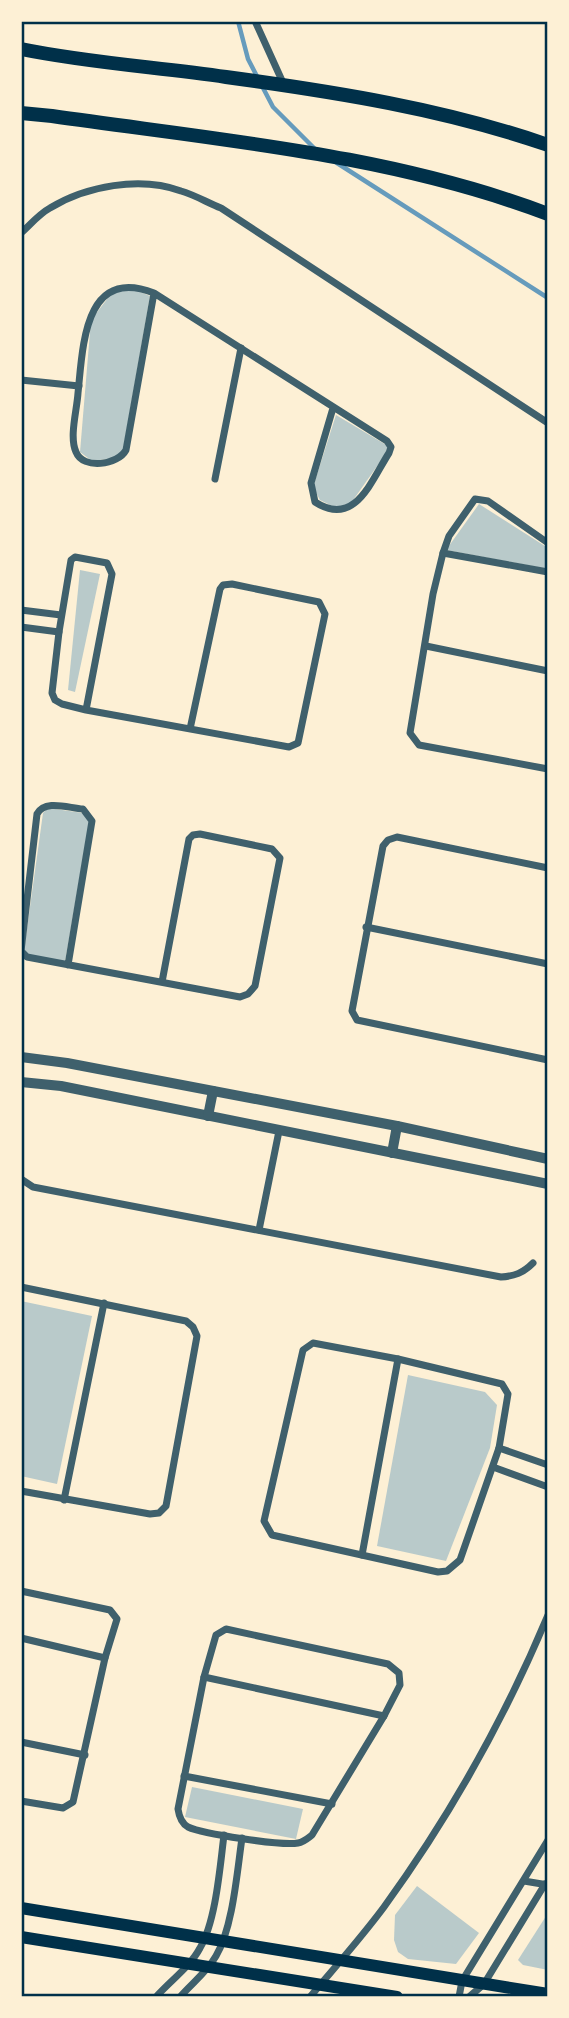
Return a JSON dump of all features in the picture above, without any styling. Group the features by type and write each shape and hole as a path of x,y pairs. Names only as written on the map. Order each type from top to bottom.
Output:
{"main road":[{"path":"21,49 365,97 455,116 548,145"},
{"path":"21,113 274,148 384,167 510,199 548,214"},
{"path":"21,1908 484,1984 517,1993 542,1995"},
{"path":"21,1937 397,1997"}],"street":[{"path":"255,21 277,84"},
{"path":"21,233 48,208 79,194 115,185 145,184 179,190 221,208 548,423"},
{"path":"154,293 126,450 118,460 101,464 80,458 76,452 75,431 88,319 98,302 111,291 130,286 154,293 387,441 391,447 361,498 347,509 338,510 315,502 311,483 333,408"},
{"path":"215,479 242,348"},
{"path":"21,380 79,386"},
{"path":"548,543 481,498 475,499 449,536 443,553 433,594 410,733 419,745 548,769"},
{"path":"443,553 548,572"},
{"path":"86,710 113,574 107,563 80,556 71,561 61,615 52,692 61,704 86,710 190,729 289,747 295,746 298,743 325,614 319,603 233,584 223,585 190,729"},
{"path":"21,610 61,615"},
{"path":"21,627 59,632"},
{"path":"426,646 548,671"},
{"path":"68,965 92,821 83,809 46,805 40,808 24,888 23,954 68,965 240,997 255,986 281,858 277,853 272,849 200,834 189,839 162,982"},
{"path":"548,868 397,837 388,840 383,846 352,1011 358,1020 548,1060"},
{"path":"366,928 548,964"},
{"path":"21,1057 67,1063 397,1126 548,1159"},
{"path":"21,1082 61,1086 548,1184"},
{"path":"208,1116 213,1091"},
{"path":"392,1153 397,1126"},
{"path":"259,1230 279,1132"},
{"path":"21,1179 33,1187 501,1277 513,1276 533,1264"},
{"path":"21,1287 186,1321 193,1326 197,1336 166,1506 159,1513 150,1514 21,1491"},
{"path":"64,1500 104,1303"},
{"path":"313,1343 398,1359 502,1384 508,1394 499,1448 460,1560 454,1567 438,1572 272,1535 264,1521 303,1350 313,1343"},
{"path":"362,1555 398,1359"},
{"path":"499,1448 548,1465"},
{"path":"493,1467 548,1487"},
{"path":"21,1591 110,1609 117,1619 73,1802 63,1808 21,1801"},
{"path":"310,1997 384,1907 469,1775 525,1671 548,1615"},
{"path":"226,1629 388,1664 399,1673 400,1685 332,1804 312,1835 299,1843 224,1835 187,1826 179,1818 178,1808 204,1677 216,1635 220,1630 226,1629"},
{"path":"21,1638 106,1658"},
{"path":"204,1677 384,1716"},
{"path":"21,1742 85,1755"},
{"path":"184,1776 332,1804"},
{"path":"156,1997 189,1964 205,1938 224,1835"},
{"path":"180,1997 209,1967 223,1941 242,1838"},
{"path":"459,1997 462,1981 548,1840"},
{"path":"469,1997 484,1984 547,1885 524,1881"}],"shaded area":[{"path":"131,288 150,296 123,450 115,458 92,461 80,452 91,320 111,294"},
{"path":"336,415 388,446 385,455 351,503 336,508 320,500 313,487"},
{"path":"479,504 548,548 548,569 446,550"},
{"path":"80,570 100,574 75,692 68,690"},
{"path":"48,808 83,813 89,822 65,962 28,955 24,950 43,813"},
{"path":"21,1301 92,1316 57,1484 21,1476"},
{"path":"408,1375 485,1392 497,1405 490,1448 446,1561 377,1546"},
{"path":"192,1787 303,1809 296,1839 185,1817"},
{"path":"417,1886 479,1933 456,1964 408,1959 398,1952 394,1940 395,1915"},
{"path":"548,1913 548,1970 523,1965 518,1960"}],"waterway":[{"path":"238,21 248,59 273,107 315,149"},
{"path":"337,163 548,298"}]}
